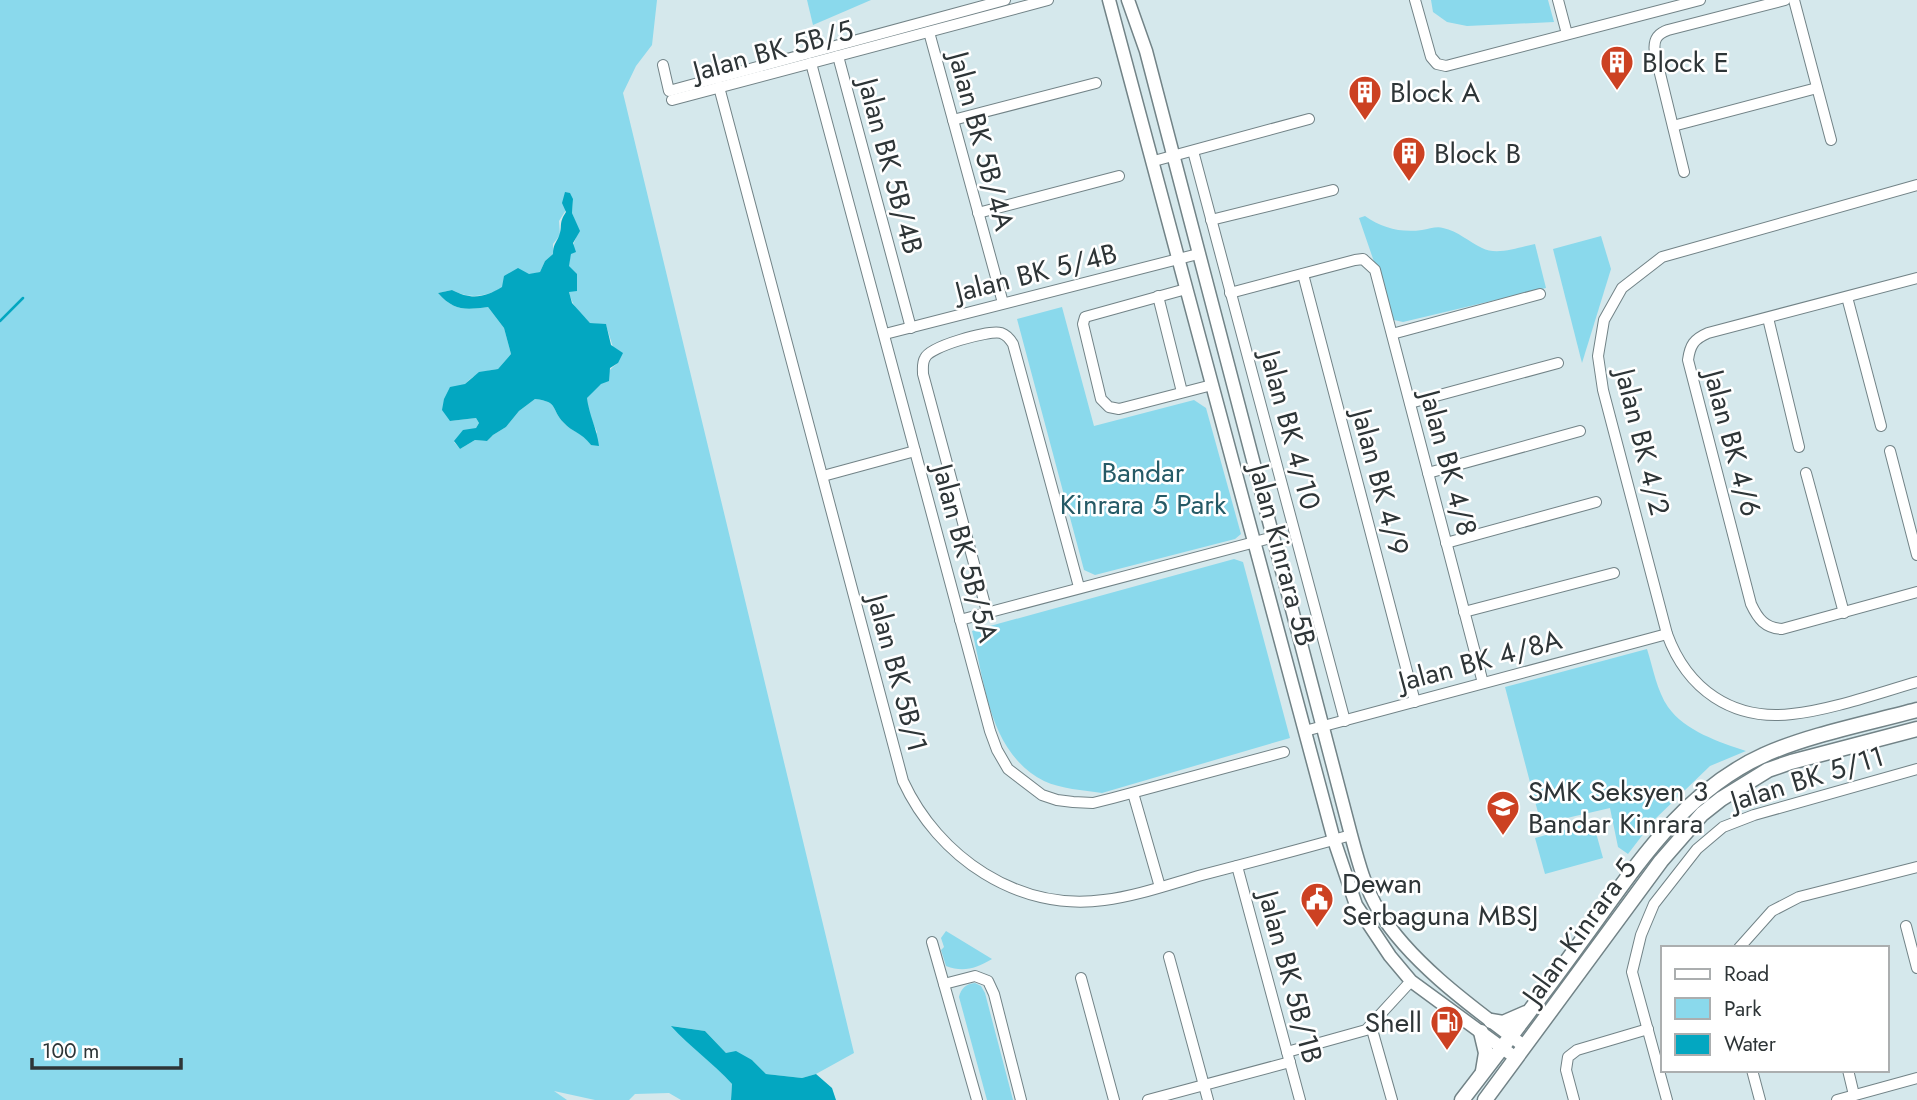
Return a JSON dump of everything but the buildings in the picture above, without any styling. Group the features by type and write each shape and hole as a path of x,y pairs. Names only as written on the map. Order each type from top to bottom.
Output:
{"main road":[{"name":"Jalan Kinrara 5","path":"1462,1100 1657,838 1693,800 1763,755 1917,710"},
{"name":"Jalan Kinrara 5","path":"1485,1100 1661,861 1702,814 1721,799 1768,771 1791,762 1917,729"},
{"path":"1492,1021 1508,1021 1530,1012"},
{"path":"1481,1032 1486,1053 1483,1073"}],"street":[{"name":"Jalan BK 5B/5","path":"663,65 669,91 1005,0"},
{"name":"Jalan BK 5B/5","path":"672,100 1048,0"},
{"name":"Jalan Kinrara 5B","path":"1109,0 1334,840 1356,905 1390,956 1411,981 1481,1032 1507,1042 1520,1052"},
{"name":"Jalan Kinrara 5B","path":"1128,0 1139,28 1351,835 1368,889 1378,910 1395,934 1428,971 1492,1021 1507,1042"},
{"path":"1415,0 1430,57 1437,64 1446,66 1675,3 1700,0"},
{"path":"1558,0 1567,34"},
{"path":"1684,172 1655,53 1657,36 1668,30 1785,0"},
{"path":"1794,0 1831,140"},
{"name":"Jalan BK 5B/4A","path":"929,32 1003,303"},
{"name":"Jalan BK 5B/4B","path":"838,56 911,328"},
{"name":"Jalan BK 5B/5A","path":"811,63 990,731 1008,769 1042,795 1057,800 1093,803 1284,752"},
{"path":"953,120 1096,82"},
{"name":"Jalan BK 5B/1","path":"719,88 903,781 912,800 942,840 971,865 1034,897 1080,902 1104,900 1160,887 1351,835"},
{"path":"1673,126 1818,88"},
{"path":"1154,161 1310,119"},
{"name":"Jalan BK 4/10","path":"1193,151 1345,720"},
{"path":"978,213 1119,176"},
{"name":"Jalan BK 4/2","path":"1917,185 1662,257 1622,288 1604,320 1598,356 1603,390 1667,634 1675,656 1698,686 1727,704 1759,713 1790,714 1917,682"},
{"path":"1211,220 1333,190"},
{"name":"Jalan BK 5/4B","path":"885,334 1198,254"},
{"name":"Jalan BK 4/8","path":"1303,274 1363,259 1375,270 1483,683"},
{"path":"1230,293 1303,274"},
{"name":"Jalan BK 4/9","path":"1303,274 1415,702"},
{"name":"Jalan BK 4/6","path":"1917,278 1696,338 1690,348 1690,373 1756,616 1765,625 1782,629 1917,592"},
{"path":"1186,289 1085,317 1083,324 1101,399 1114,409 1212,385"},
{"path":"1392,334 1540,293"},
{"path":"1158,296 1182,392"},
{"path":"1847,297 1881,426"},
{"path":"1768,317 1799,447"},
{"path":"987,612 923,374 924,358 929,353 962,341 1002,333 1009,337 1013,344 1079,587"},
{"path":"1410,403 1558,363"},
{"path":"1428,473 1580,431"},
{"path":"823,476 915,451"},
{"path":"1890,451 1917,555"},
{"path":"1806,473 1844,613"},
{"path":"1446,543 1596,502"},
{"path":"960,620 1274,537"},
{"path":"1464,612 1614,573"},
{"name":"Jalan BK 4/8A","path":"1305,731 1667,634"},
{"name":"Jalan BK 5/11","path":"1667,1100 1632,972 1641,935 1654,904 1698,849 1723,827 1917,769"},
{"path":"1133,793 1160,887"},
{"name":"Jalan BK 5B/1B","path":"1237,866 1300,1100"},
{"path":"1741,946 1772,911 1799,897 1917,867"},
{"path":"1906,926 1917,968"},
{"path":"932,942 977,1100"},
{"path":"1169,957 1208,1100"},
{"path":"944,984 975,976 988,981 994,994 1021,1100"},
{"path":"1081,978 1114,1100"},
{"path":"1148,1100 1203,1085 1358,1033 1371,1026 1411,981"},
{"path":"1371,1026 1392,1100"},
{"path":"1574,1100 1566,1070 1568,1057 1577,1050 1648,1029"},
{"path":"1753,1072 1760,1100"},
{"path":"1848,1072 1854,1095"},
{"path":"1837,1100 1917,1078"}],"green space":[{"path":"0,0 657,0 652,45 636,66 623,93 854,1053 816,1074 802,1078 766,1074 752,1060 726,1053 705,1031 672,1026 732,1084 731,1100 681,1100 669,1093 635,1094 629,1100 595,1100 554,1091 567,1100 0,1100","holes":["573,199 572,213 579,231 569,266 569,294 575,307 590,323 606,325 618,363 587,398 589,414 597,432 591,445 564,423 551,404 535,399 487,441 475,440 460,449 454,442 476,428 479,423 476,418 450,421 461,392 470,379 486,371 498,369 511,354 504,328 488,307 460,308 438,293 452,290 464,295 487,294 540,272 545,261 553,254 553,244 560,235 559,221"]},
{"path":"807,0 871,0 813,25"},
{"path":"1431,0 1548,0 1554,22 1467,26 1447,22 1433,12"},
{"path":"1365,216 1378,224 1399,230 1414,231 1438,227 1448,229 1477,246 1494,251 1535,244 1546,288 1403,322 1394,320 1359,218"},
{"path":"1601,236 1611,269 1582,363 1553,249"},
{"name":"Bandar Kinrara 5 Park","path":"1062,307 1094,426 1194,400 1206,408 1241,534 1235,539 1095,575 1084,570 1017,319"},
{"path":"1234,559 1243,562 1290,738 1102,793 1072,789 1044,781 1026,769 1011,753 992,715 972,631"},
{"path":"1647,649 1661,694 1675,715 1703,735 1746,751 1710,766 1654,820 1628,854 1618,847 1610,808 1541,824 1505,687"},
{"path":"1593,822 1603,858 1545,874 1535,838"},
{"path":"946,931 992,959 970,968 946,966 941,950 944,947 941,938"},
{"path":"975,983 981,986 985,993 1013,1100 987,1100 959,997 964,987"}],"water":[{"path":"565,192 570,193 573,199 572,213 580,231 573,243 576,252 571,254 569,266 577,274 577,291 569,292 572,303 590,323 606,324 611,345 623,353 618,363 610,368 609,381 601,384 587,398 599,446 591,445 567,426 551,404 535,399 487,441 475,440 460,449 454,441 463,430 476,428 479,423 476,418 450,421 442,410 450,387 465,384 479,372 498,369 511,354 504,328 488,307 460,308 438,293 452,290 471,296 489,294 502,287 504,276 518,268 529,274 540,272 545,261 553,254 560,233 566,212 562,203"},
{"path":"671,1026 705,1031 726,1053 736,1051 752,1060 766,1074 802,1078 816,1074 832,1088 836,1100 731,1100 732,1084"}],"waterway":[{"path":"0,321 23,298"}],"place":[{"name":"Block E","path":"1617,92"},
{"name":"Block A","path":"1365,122"},
{"name":"Block B","path":"1409,183"},
{"name":"SMK Seksyen 3 Bandar Kinrara","path":"1503,837"},
{"name":"Dewan Serbaguna MBSJ","path":"1317,929"},
{"name":"Shell","path":"1447,1052"}]}
